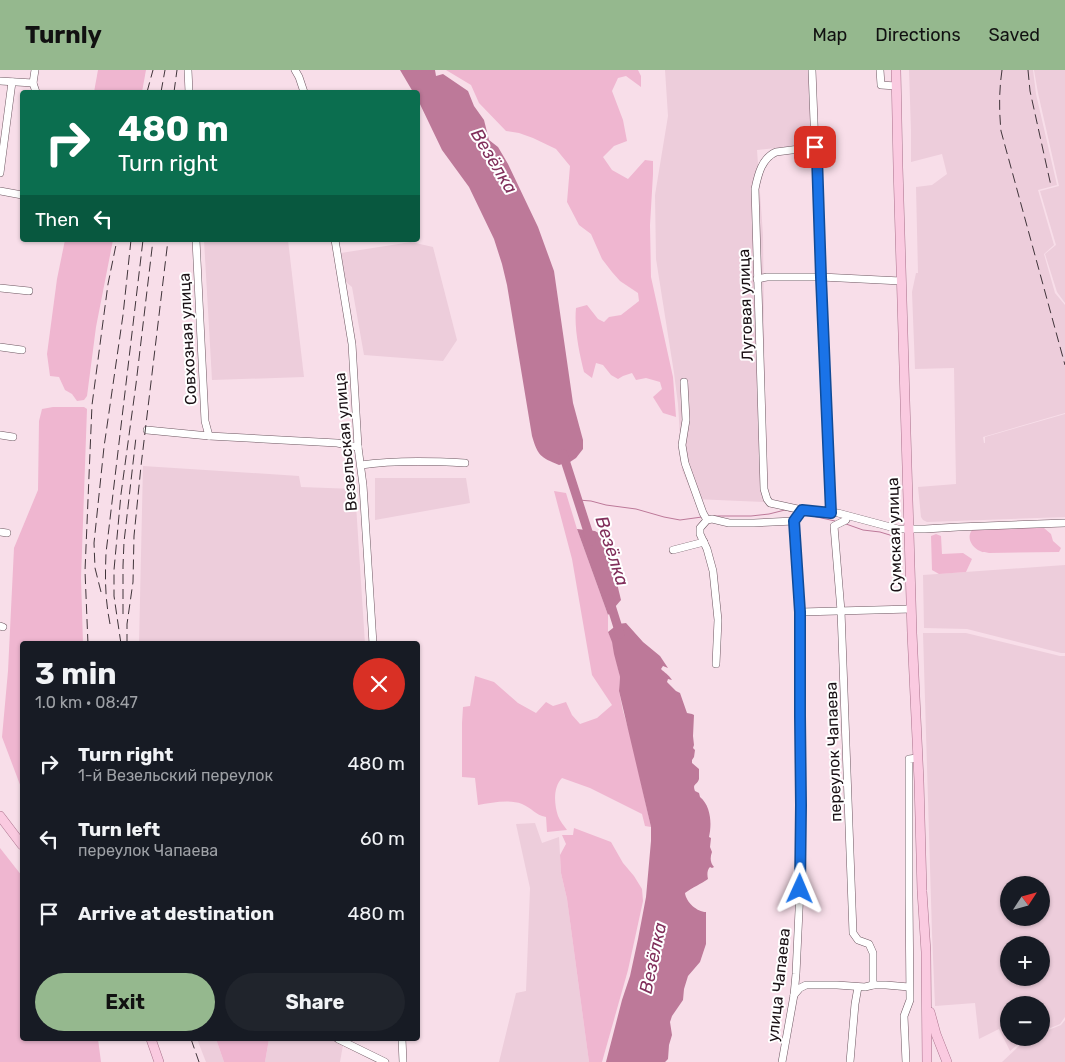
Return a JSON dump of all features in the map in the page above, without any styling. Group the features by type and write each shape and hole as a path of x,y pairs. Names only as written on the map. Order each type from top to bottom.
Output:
{"main road":[{"name":"Сумская улица","path":"896,70 908,529 927,999"},
{"path":"0,816 20,842"},
{"path":"927,999 927,1062 934,1058 939,1058 945,1062"},
{"path":"927,999 945,1062"},
{"path":"152,1041 159,1062"}],"street":[{"path":"34,70 33,83 35,90"},
{"path":"188,70 189,90"},
{"path":"295,70 303,90"},
{"path":"812,70 831,513"},
{"path":"880,70 881,85 896,86"},
{"path":"0,81 33,83"},
{"path":"0,172 12,82"},
{"name":"Луговая улица","path":"802,510 770,503 766,499 764,489 755,189 759,173 771,154 815,147"},
{"path":"0,191 20,195"},
{"name":"Совхозная улица","path":"196,242 205,420 209,436"},
{"name":"Везельская улица","path":"335,242 352,344 373,641"},
{"path":"757,279 767,276 821,277 901,282"},
{"path":"0,288 29,291"},
{"path":"0,346 22,350"},
{"path":"684,382 686,420 682,445 685,463 707,520"},
{"path":"147,430 209,436 337,443 358,447"},
{"path":"0,435 13,437"},
{"path":"361,464 416,461 465,463"},
{"path":"707,520 729,523 794,521 802,510 847,516 898,529 1065,523"},
{"name":"переулок Чапаева","path":"847,516 846,520 834,526 841,611 853,933 858,940 868,944 872,953 874,985"},
{"path":"707,520 700,528 700,534 707,548 713,571 718,620 716,664"},
{"name":"улица Чапаева","path":"782,1062 794,995 800,889 800,612 794,521"},
{"path":"673,550 704,542"},
{"path":"800,612 911,610"},
{"path":"906,1062 904,1016 910,1000 909,759 917,758"},
{"path":"909,891 922,891"},
{"path":"796,974 806,985"},
{"path":"794,995 800,988 806,985 909,987"},
{"path":"850,1062 858,987"},
{"path":"342,1041 386,1062"},
{"path":"402,1041 403,1062"}],"shaded area":[{"path":"98,70 146,70 142,90 94,90"},
{"path":"446,70 638,70 641,76 641,87 626,76 618,78 612,91 623,120 627,141 614,146 603,157 612,170 628,179 645,160 653,161 650,225 651,277 673,377 676,417 663,413 653,397 662,389 660,382 646,378 636,380 632,373 618,379 611,375 603,365 596,363 592,378 584,372 576,332 576,308 587,305 598,319 604,322 609,317 621,315 639,301 638,293 620,281 612,272 602,259 591,234 579,225 567,202 570,166 556,149 533,138 506,131 479,103 471,85"},
{"path":"665,70 813,70 813,144 757,150 763,235 766,502 694,499 682,470 678,404 656,259 655,195 668,116"},
{"path":"909,70 1033,70 1036,94 1057,185 1038,190 1054,245 1044,254 1055,293 1065,305 1065,413 983,437 985,443 985,437 1065,414 1065,517 927,522 921,517 918,487 956,484 954,368 915,369 912,292 916,273 918,273 916,187 932,185 947,174 942,154 911,162"},
{"path":"1034,70 1065,70 1065,303 1057,292 1045,254 1056,245 1040,191 1059,186"},
{"path":"65,242 113,242 96,327 87,396 84,400 77,401 72,394 65,390 59,377 50,376 47,354 57,279"},
{"path":"204,242 288,242 304,377 212,380"},
{"path":"411,242 433,247 457,340 443,361 364,355 352,287 346,282 341,253"},
{"path":"84,407 87,409 81,578 83,641 20,641 20,785 2,737 8,671 14,548 38,490 39,421 42,409"},
{"path":"143,466 299,476 301,487 355,489 365,641 139,641"},
{"path":"375,478 466,478 470,503 375,520"},
{"path":"554,491 566,493 608,615 608,632 612,641 620,677 619,691 623,711 651,827 645,826 642,814 590,788 562,778 557,786 555,801 558,816 567,830 547,832 546,817 539,815 522,804 494,802 478,805 475,778 462,777 463,707 470,706 475,676 494,682 518,703 536,713 546,702 553,706 566,702 572,715 580,724 597,718 612,705 592,675 572,559"},
{"path":"1019,527 1044,528 1051,534 1053,541 1061,548 1059,552 989,553 980,551 970,539 972,530"},
{"path":"936,534 941,536 942,554 963,553 972,559 966,572 939,574 932,570 931,536"},
{"path":"1065,565 1065,653 967,629 924,628 923,575"},
{"path":"923,633 966,633 1065,656 1065,1017 1060,1024 1050,1028 1050,996 1000,996 1000,1031 999,1029 979,1039 975,1003 935,1006"},
{"path":"535,823 542,843 559,837 561,873 567,899 589,1062 499,1062 516,993 526,991 530,888 516,824"},
{"path":"574,828 611,842 623,863 642,889 643,901 628,970 602,1062 589,1062 567,899 561,873 560,855 566,844 562,835 573,835"},
{"path":"0,848 20,873 20,1041 98,1041 101,1062 0,1062"},
{"path":"1065,1020 1065,1062 1002,1062 1019,1046 1050,1046 1050,1029 1061,1025"},
{"path":"198,1041 217,1041 224,1062 206,1062"},
{"path":"217,1041 269,1041 265,1062 224,1062"},
{"path":"269,1041 335,1041 343,1045 340,1062 265,1062"},
{"path":"1008,1046 1016,1046 1010,1051"}],"water":[{"path":"400,70 435,70 436,76 443,74 468,91 474,106 484,120 489,140 498,147 508,164 538,227 554,271 573,403 583,440 583,449 570,462 559,465 544,458 536,448 532,436 507,285 494,239 469,187 442,150 420,104 420,90 412,90"},
{"path":"577,529 595,531 602,535 607,542 621,600 608,615"},
{"path":"626,623 643,642 660,656 668,668 663,666 661,669 672,680 668,679 667,682 680,693 687,713 694,715 693,748 695,750 692,763 699,769 699,779 694,788 706,805 710,821 711,860 714,867 710,867 708,870 708,879 685,893 687,900 692,906 706,912 706,944 700,962 688,976 683,1000 672,1016 670,1022 672,1035 668,1059 665,1062 606,1062 630,976 638,939 646,897 651,841 651,827 619,691 620,677 608,632 618,624"}],"waterway":[{"name":"Везёлка","path":"563,454 591,541"},
{"path":"578,500 636,509 680,520 702,517"},
{"path":"713,516 751,516 785,510 835,521"},
{"path":"846,524 863,530 893,536"},
{"name":"Везёлка","path":"609,599 620,634"}],"railway":[{"path":"148,90 153,70"},
{"path":"161,90 165,70"},
{"path":"174,90 177,70"},
{"path":"1002,70 1000,85 1001,131 1065,365"},
{"path":"1028,70 1030,91 1051,186"},
{"path":"88,641 85,571 92,405 108,284 117,242"},
{"path":"101,592 95,568 94,543 104,447 123,315 131,242"},
{"path":"110,624 107,606 106,553 143,242"},
{"path":"121,641 114,596 114,570 121,494 153,242"},
{"path":"127,641 141,466 168,242"},
{"path":"123,614 124,542 136,437"},
{"path":"192,1041 199,1062"}],"route":[{"path":"800,889 800,612 794,521 802,510 831,513 817,157 815,147"}]}
